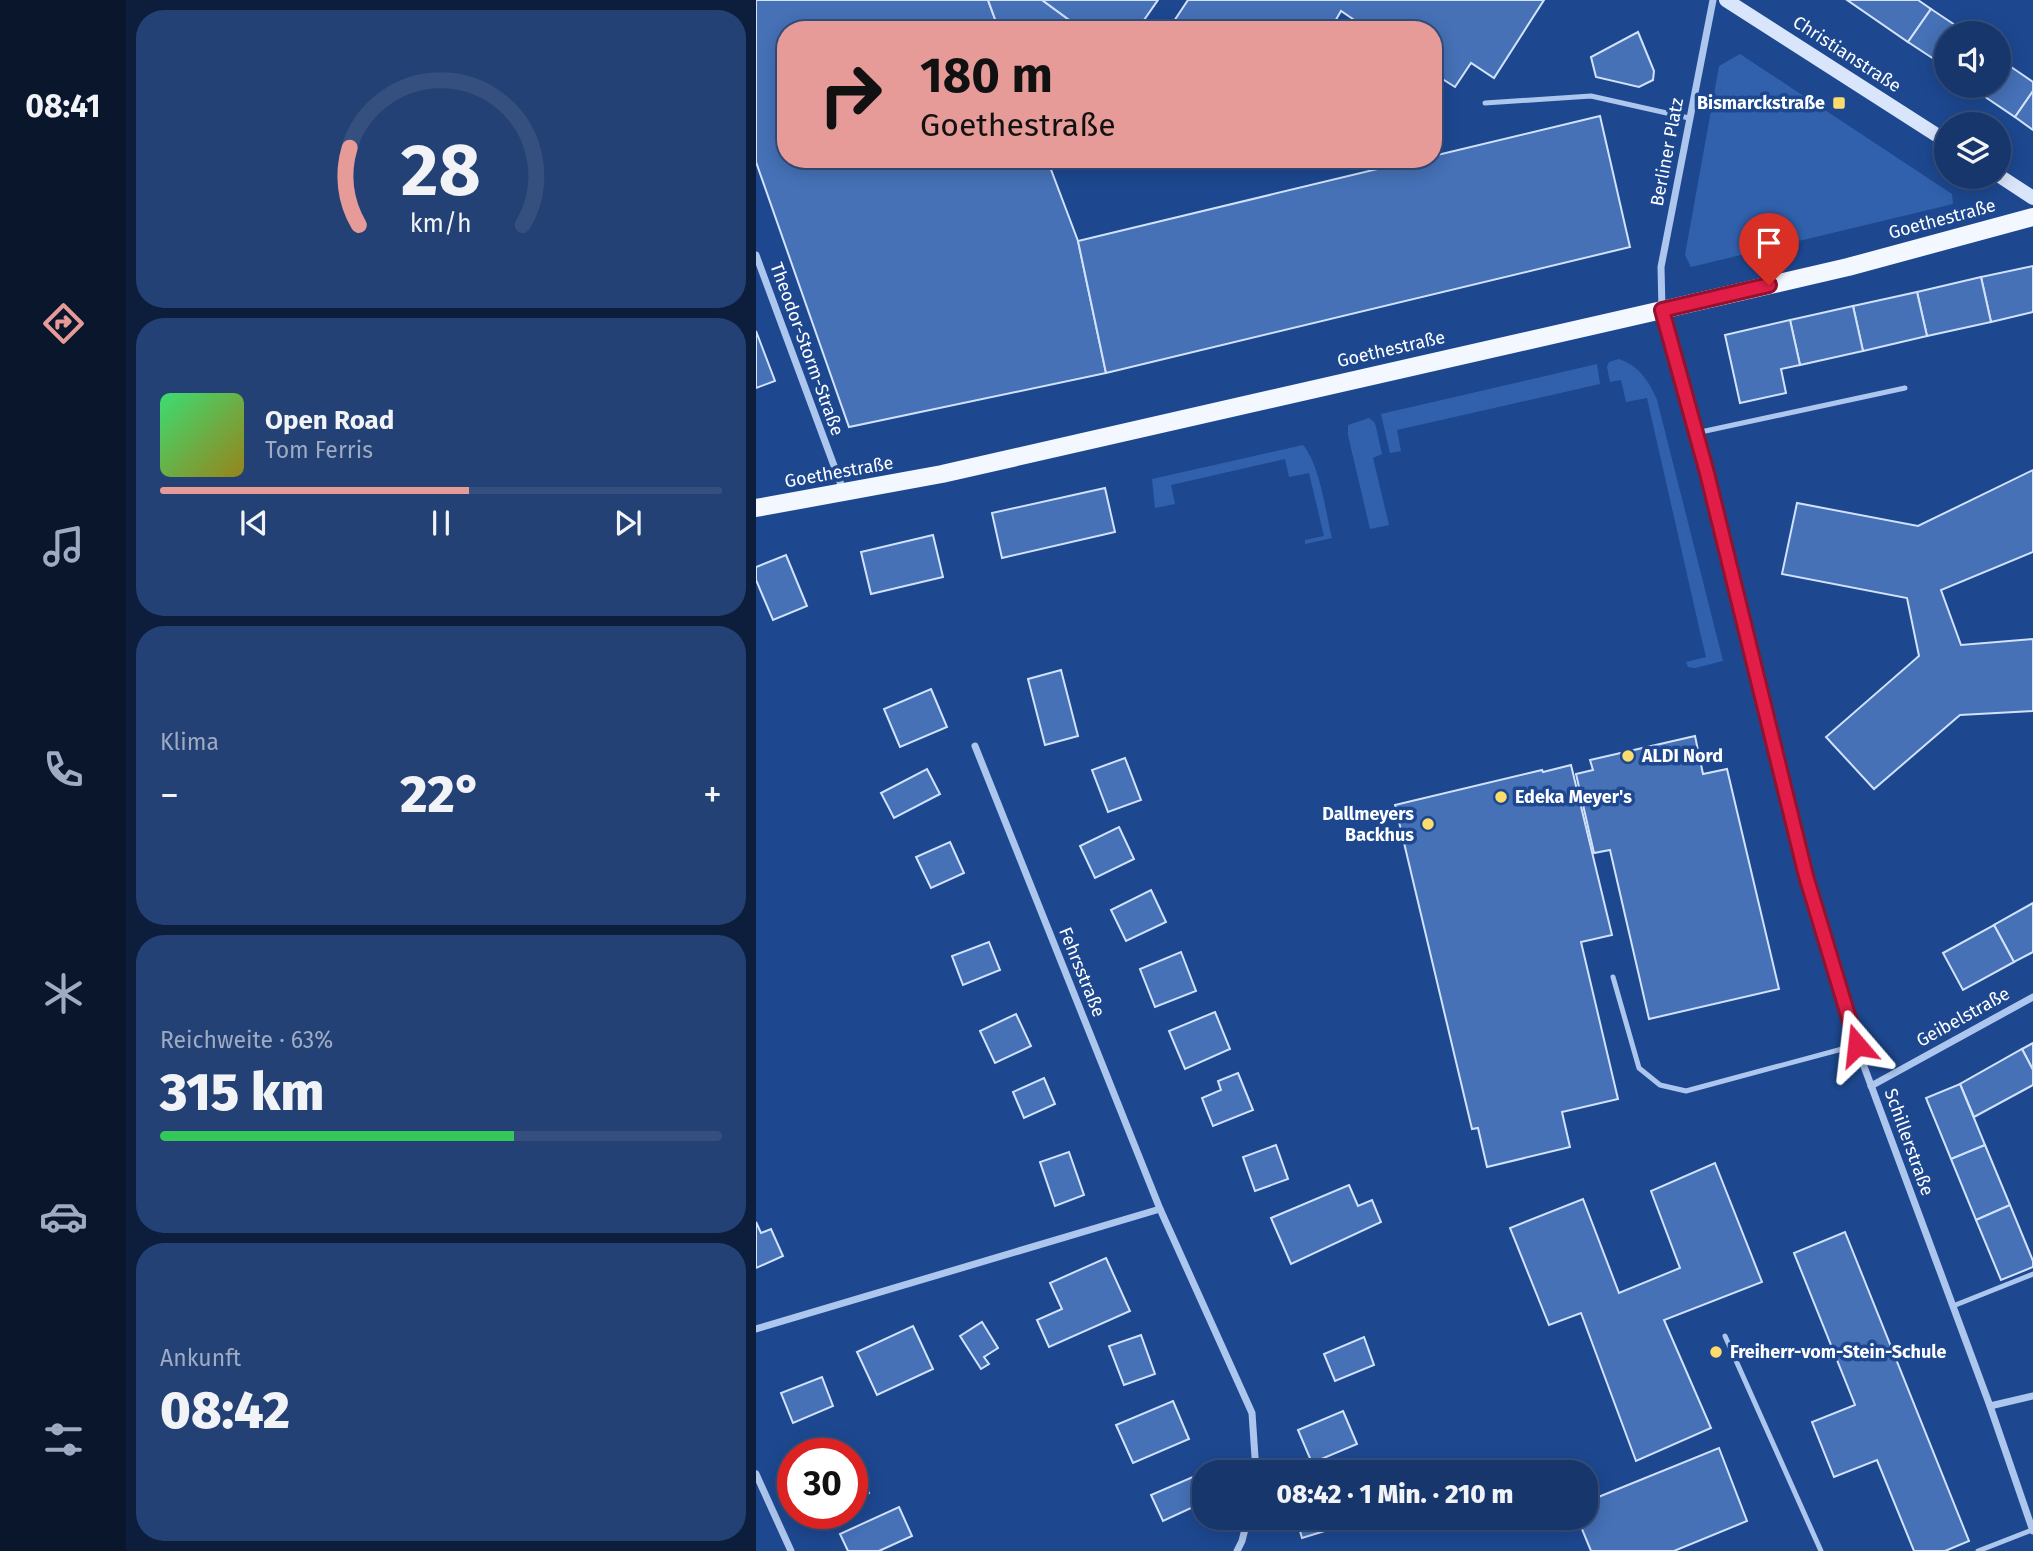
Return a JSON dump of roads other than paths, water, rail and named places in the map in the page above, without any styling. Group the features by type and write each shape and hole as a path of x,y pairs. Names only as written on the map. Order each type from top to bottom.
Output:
{"main road":[{"name":"Goethestraße","path":"756,508 942,474 1662,310 1849,267 2033,217"}],"street":[{"name":"Berliner Platz","path":"1662,310 1661,267 1713,0"},
{"name":"Christianstraße","path":"1726,0 1934,133"},
{"path":"2011,184 2033,198"},
{"name":"Theodor-Storm-Straße","path":"756,255 844,493"},
{"name":"Schillerstraße","path":"1662,310 1696,433 1806,876 1857,1045 1954,1306 2033,1530"},
{"name":"Fehrsstraße","path":"975,746 1160,1209 1251,1413 1255,1460"},
{"name":"Geibelstraße","path":"1871,1086 2033,997"},
{"path":"756,1329 1160,1209"},
{"path":"1990,1406 2033,1396"},
{"path":"756,1474 791,1551"},
{"path":"1237,1551 1245,1530"}],"lane":[{"path":"1485,103 1591,96 1689,118"},
{"path":"1696,433 1905,388"},
{"path":"1613,977 1639,1068 1660,1086 1686,1091 1857,1045"},
{"path":"1954,1306 2033,1274"},
{"path":"1725,1336 1821,1551"},
{"path":"1978,1551 2033,1530"}],"place":[{"name":"Bismarckstraße","path":"1839,103"},
{"name":"ALDI Nord","path":"1628,756"},
{"name":"Edeka Meyer's","path":"1501,797"},
{"name":"Dallmeyers Backhus","path":"1428,824"},
{"name":"Freiherr-vom-Stein-Schule","path":"1716,1352"}]}
